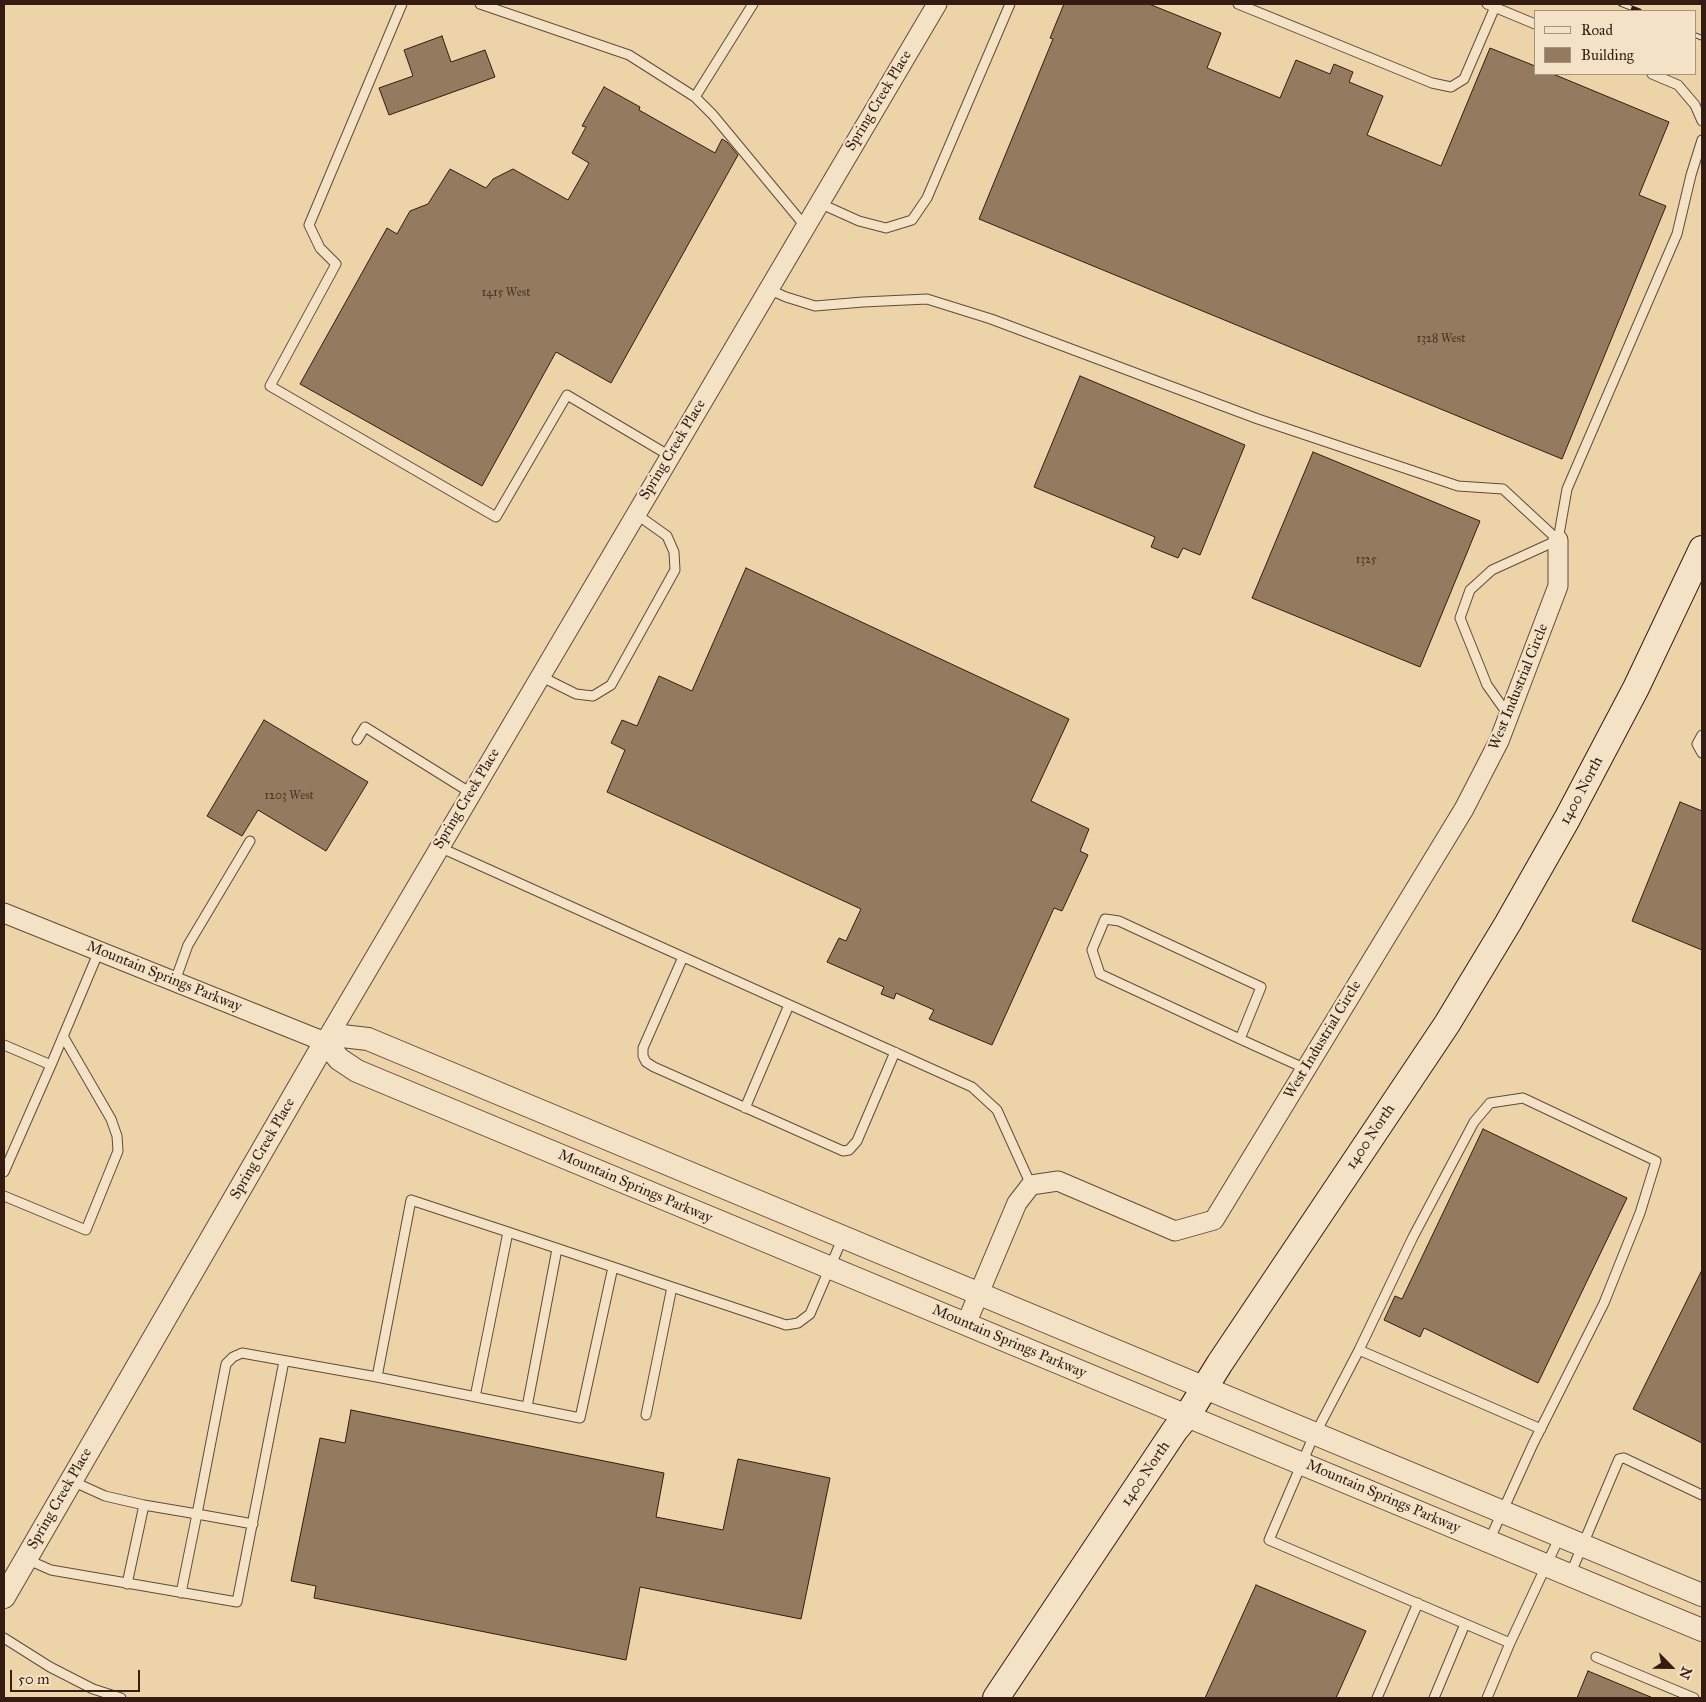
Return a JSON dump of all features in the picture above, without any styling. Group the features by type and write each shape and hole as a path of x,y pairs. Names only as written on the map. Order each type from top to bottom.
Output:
{"main road":[{"name":"1400 North","path":"996,1698 1170,1438 1187,1416 1446,1024 1508,923 1567,819 1636,688 1702,549"}],"street":[{"name":"Spring Creek Place","path":"4,1597 439,847 937,4"},
{"name":"West Industrial Circle","path":"1031,1185 1058,1181 1175,1231 1214,1220 1464,809 1499,741 1558,586 1558,540"},
{"name":"Mountain Springs Parkway","path":"4,913 325,1042 339,1059 357,1071 1702,1630"},
{"path":"325,1042 342,1036 368,1039 1702,1594"},
{"path":"966,1324 1017,1203 1031,1185"}],"lane":[{"path":"402,4 308,225 320,248 336,264 270,386 496,517 567,395 670,456"},
{"path":"480,4 629,55 695,97 713,115 806,226"},
{"path":"695,97 753,4"},
{"path":"819,203 860,221 886,228 912,220 927,198 1010,4"},
{"path":"1238,4 1432,83 1451,87 1464,79 1491,6 1534,24"},
{"path":"1654,75 1678,85 1695,105 1702,121"},
{"path":"1558,540 1567,489 1677,234 1691,175 1702,140"},
{"path":"768,289 815,306 927,299 982,316 1258,420 1458,486 1503,489 1558,540"},
{"path":"540,676 576,694 593,696 611,685 675,570 674,552 667,536 636,513"},
{"path":"1509,716 1487,685 1460,618 1470,590 1492,570 1558,540"},
{"path":"357,740 365,727 471,793"},
{"path":"1702,735 1697,744 1702,753"},
{"path":"175,981 188,945 250,841"},
{"path":"439,847 972,1087 996,1110 1031,1185"},
{"path":"1240,1039 1261,987 1119,921 1104,919 1092,950 1100,974 1240,1039 1306,1068"},
{"path":"4,1172 99,951"},
{"path":"683,957 643,1048 643,1056 646,1062 654,1067 745,1108 843,1151 849,1150 857,1141 895,1052"},
{"path":"745,1108 789,1005"},
{"path":"4,1196 86,1230 118,1151 117,1136 111,1119 63,1036"},
{"path":"4,1044 51,1065"},
{"path":"1489,1541 1541,1429 1604,1303 1640,1213 1656,1161 1523,1098 1490,1103 1474,1122 1413,1237 1359,1350 1301,1463 1269,1540 1510,1643"},
{"path":"4,1145 14,1149"},
{"path":"377,1378 412,1200 786,1325 798,1323 810,1314 843,1236"},
{"path":"475,1397 508,1232"},
{"path":"527,1407 556,1248"},
{"path":"182,1593 226,1364 234,1357 242,1353 580,1418 613,1267"},
{"path":"646,1415 672,1287"},
{"path":"1359,1350 1541,1429"},
{"path":"26,1559 51,1570 237,1602 284,1361"},
{"path":"1570,1575 1619,1459 1624,1458 1702,1495"},
{"path":"71,1480 105,1496 144,1505 253,1524"},
{"path":"128,1584 144,1505"},
{"path":"1487,1698 1510,1643 1560,1536"},
{"path":"1377,1698 1418,1604"},
{"path":"1434,1698 1465,1624"},
{"path":"4,1638 50,1667 94,1689 122,1698"},
{"path":"1596,1656 1694,1698"}],"building":[{"path":"1064,4 1149,4 1221,33 1207,68 1280,98 1296,60 1330,74 1334,64 1353,72 1349,82 1383,96 1367,135 1441,166 1490,48 1534,66 1534,75 1555,75 1669,122 1639,195 1666,206 1562,459 979,219 1053,39 1050,38"},
{"path":"442,36 451,62 485,50 495,77 389,115 379,88 413,76 404,50"},
{"path":"604,87 640,107 639,110 715,153 722,139 738,155 611,383 556,352 482,486 300,384 387,228 397,234 410,211 428,204 450,169 486,188 493,179 513,169 568,200 589,163 572,153 586,127 582,126"},
{"path":"1080,376 1245,445 1200,555 1183,548 1178,558 1151,547 1155,537 1034,487"},
{"path":"1313,452 1480,521 1420,667 1252,598"},
{"path":"746,568 1069,719 1031,801 1089,829 1080,851 1088,855 1062,911 1054,908 992,1045 929,1019 934,1010 896,993 894,999 881,994 884,987 827,962 839,938 846,941 861,909 607,792 625,750 611,743 622,720 637,726 659,676 692,691"},
{"path":"264,720 368,782 326,851 258,810 242,836 207,816"},
{"path":"1680,802 1702,811 1702,950 1632,921"},
{"path":"1483,1129 1627,1198 1538,1383 1424,1328 1420,1337 1384,1320 1395,1296 1402,1299"},
{"path":"1702,1270 1702,1443 1633,1409"},
{"path":"351,1410 664,1473 656,1517 723,1530 738,1459 830,1478 801,1619 640,1587 626,1660 314,1598 316,1586 291,1581 320,1438 345,1443"},
{"path":"1256,1585 1366,1631 1336,1698 1205,1698"},
{"path":"1588,1671 1653,1698 1577,1698"}],"railway":[{"path":"1621,4 1636,10"},
{"path":"1696,35 1702,38"}]}
